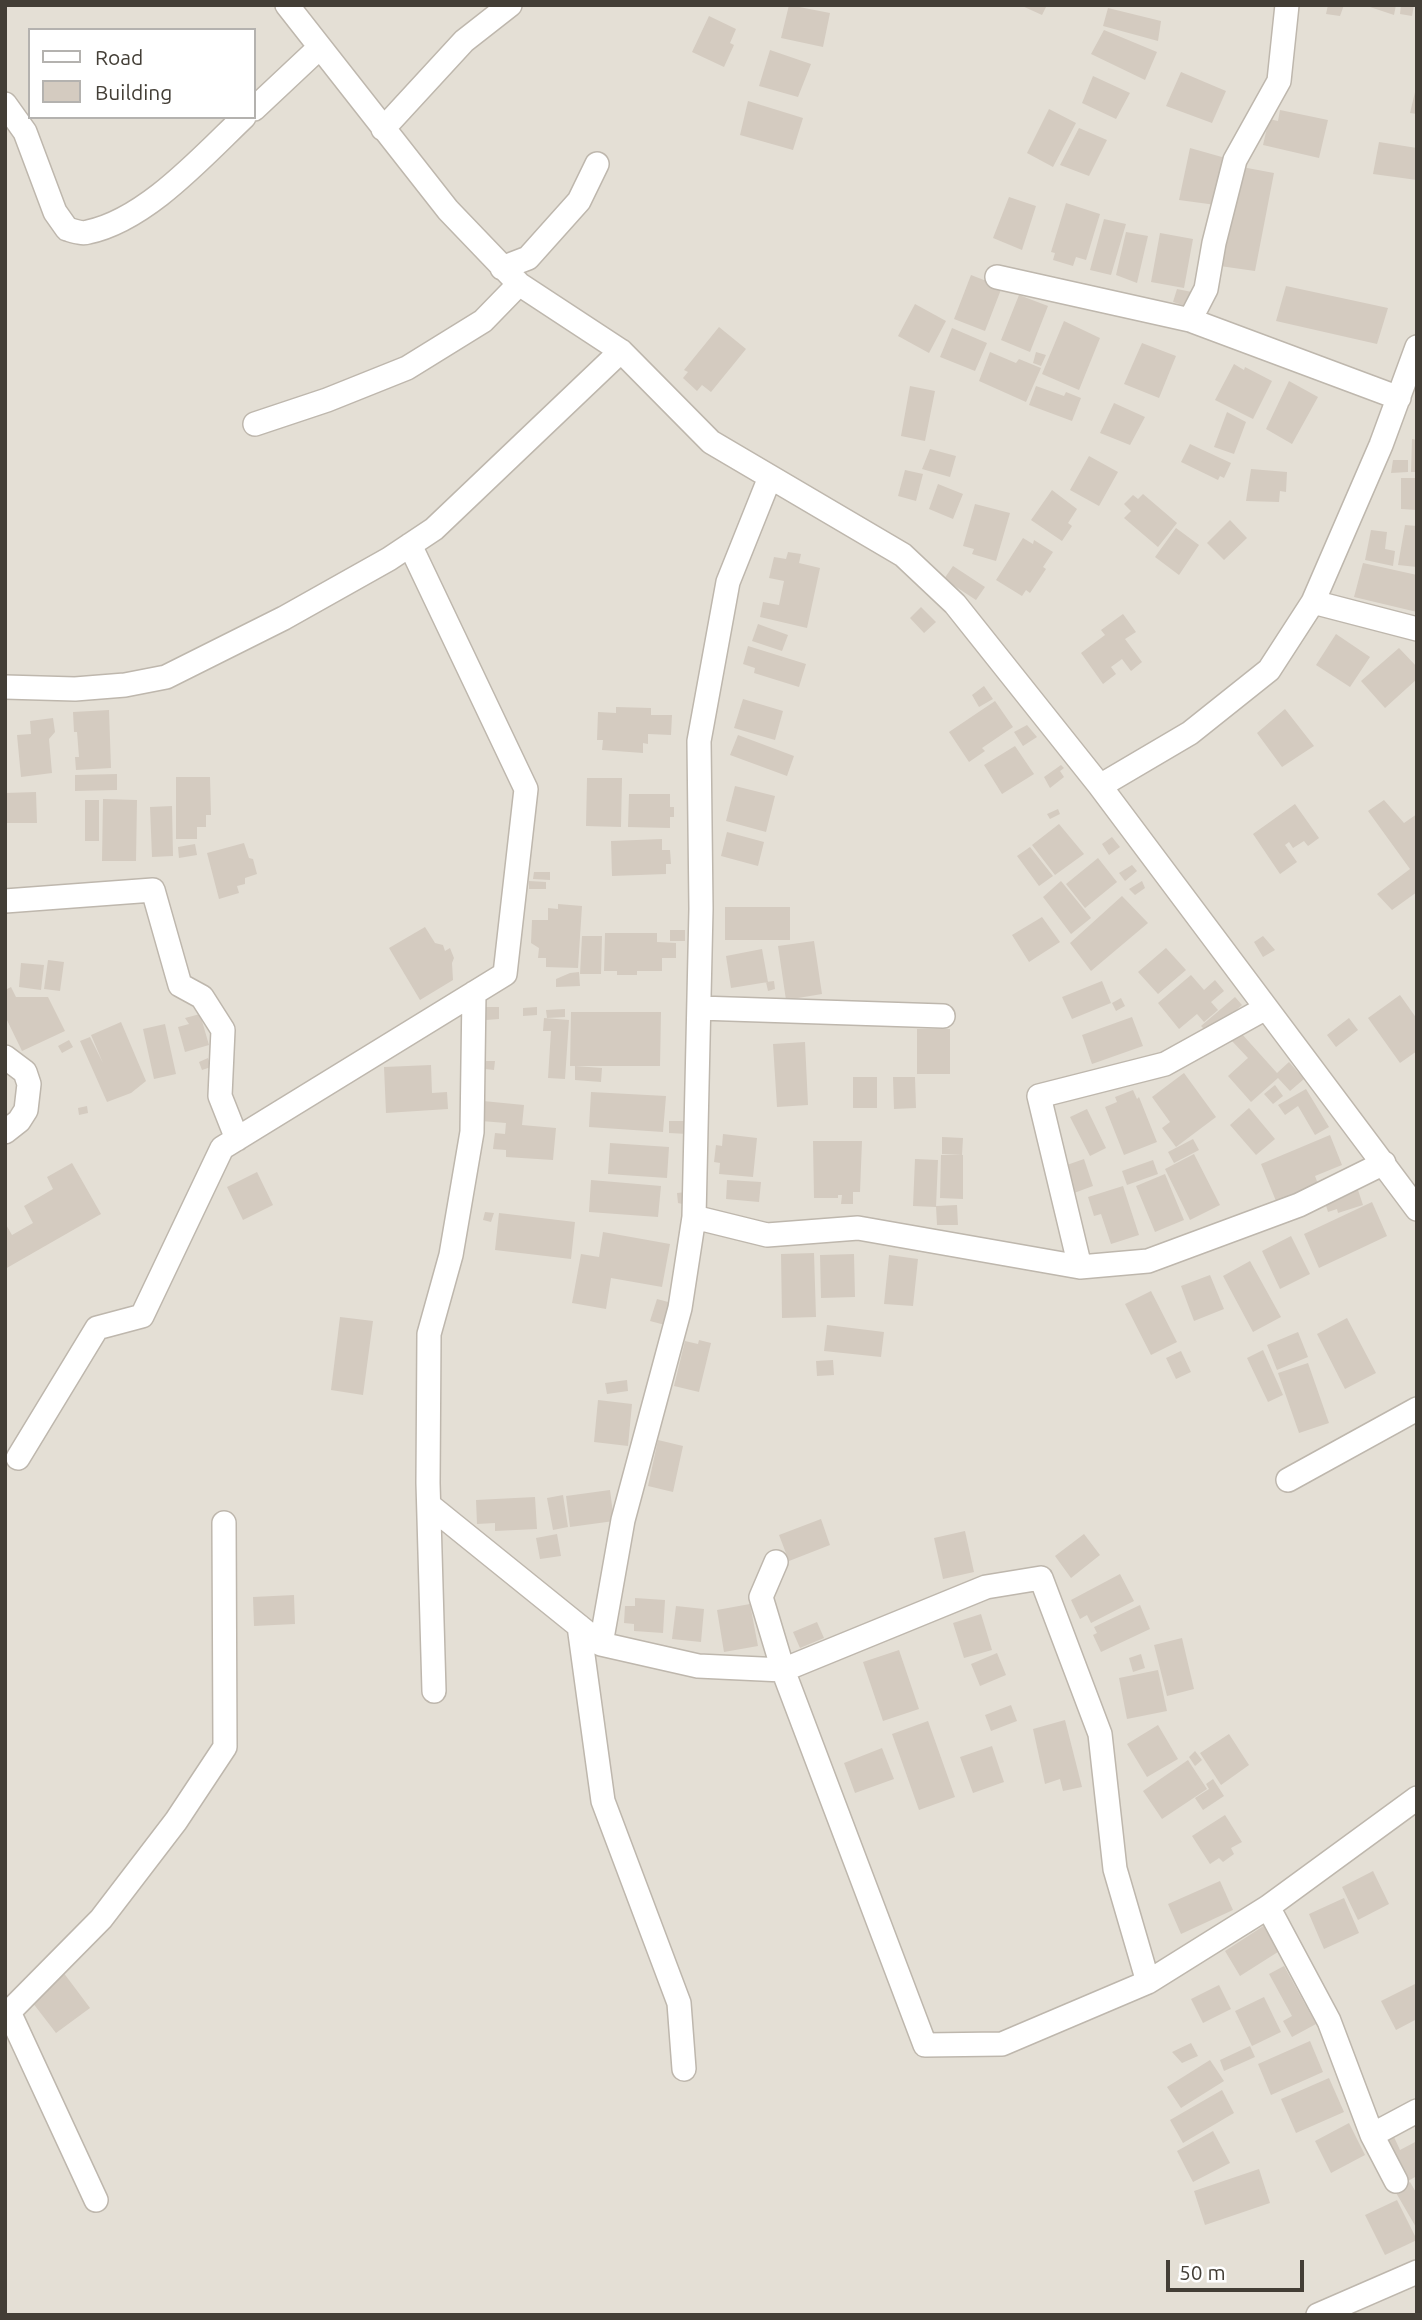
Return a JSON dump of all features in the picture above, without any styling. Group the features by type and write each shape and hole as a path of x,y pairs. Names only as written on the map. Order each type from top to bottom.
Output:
{"street":[{"path":"288,5 448,210 511,276 621,351 711,442 903,555 955,604 1100,786 1384,1163 1412,1193"},
{"path":"383,129 464,41 510,5"},
{"path":"1190,320 1206,289 1213,243 1235,160 1279,81 1287,5"},
{"path":"256,107 319,48"},
{"path":"5,104 25,132 55,212 67,229 85,233 122,221 160,194 242,119"},
{"path":"255,424 327,400 407,368 484,321 511,276 579,201 597,164"},
{"path":"997,277 1190,320 1399,398"},
{"path":"5,687 75,689 125,685 166,677 284,618 389,559 434,529 621,351"},
{"path":"1100,786 1190,733 1269,670 1313,602 1414,361"},
{"path":"601,1644 623,1520 680,1308 694,1217 701,909 699,741 728,582 771,477"},
{"path":"18,1458 97,1328 142,1316 222,1148 505,974 526,789 410,545"},
{"path":"1313,602 1417,629"},
{"path":"5,901 153,890 180,985 202,997 223,1030 220,1096 237,1139"},
{"path":"434,1691 429,1505 429,1334 451,1255 472,1132 474,992"},
{"path":"1080,1267 1039,1096 1164,1063 1266,1007"},
{"path":"699,1008 943,1016"},
{"path":"5,1057 25,1072 29,1084 26,1110 19,1121 5,1132"},
{"path":"694,1217 767,1236 858,1228 1080,1267 1148,1261 1299,1205 1384,1163"},
{"path":"1288,1480 1417,1409"},
{"path":"429,1505 601,1644 698,1666 783,1670 986,1587 1041,1577 1100,1734 1115,1868 1148,1982"},
{"path":"96,2200 7,2011 101,1919 176,1821 225,1747 224,1523"},
{"path":"776,1562 761,1597 783,1670 925,2045 1002,2044 1148,1982 1236,1929 1417,1798"},
{"path":"579,1626 603,1801 679,2003 684,2069"},
{"path":"1268,1907 1329,2021 1372,2135 1396,2181"},
{"path":"1372,2135 1417,2111"},
{"path":"1318,2315 1417,2272"}],"shaded area":[{"path":"5,5 1417,5 1417,2315 5,2315"}],"building":[{"path":"789,5 830,13 823,47 781,38"},
{"path":"1020,5 1047,5 1042,15"},
{"path":"1328,5 1344,5 1340,16 1326,14"},
{"path":"1364,5 1396,5 1394,15"},
{"path":"1401,5 1414,5 1412,16 1400,14"},
{"path":"1108,8 1161,21 1158,41 1103,26"},
{"path":"709,16 736,29 730,43 734,45 724,67 692,52"},
{"path":"1104,30 1157,52 1145,80 1091,54"},
{"path":"770,50 811,64 798,97 759,86"},
{"path":"1181,72 1226,91 1212,123 1166,106"},
{"path":"1093,76 1130,93 1116,119 1082,103"},
{"path":"1417,88 1417,114 1410,113"},
{"path":"748,101 803,118 793,150 740,135"},
{"path":"1049,109 1076,123 1053,167 1027,153"},
{"path":"1280,110 1328,120 1319,158 1263,145 1269,119 1278,121"},
{"path":"1079,128 1107,140 1089,176 1060,165"},
{"path":"1379,142 1417,148 1417,180 1373,174"},
{"path":"1190,148 1229,159 1216,205 1179,200"},
{"path":"1242,167 1274,173 1255,271 1220,266"},
{"path":"1009,197 1036,206 1022,250 993,238"},
{"path":"1066,203 1100,214 1086,260 1076,257 1073,266 1053,260 1055,253 1051,252"},
{"path":"1104,219 1126,224 1111,275 1090,270"},
{"path":"1126,232 1148,236 1137,283 1116,275"},
{"path":"1160,233 1193,239 1184,288 1151,282"},
{"path":"971,275 1002,287 985,331 954,319"},
{"path":"1286,286 1388,308 1377,344 1276,321"},
{"path":"1177,289 1197,293 1192,308 1173,302"},
{"path":"1019,295 1048,306 1030,352 1001,340"},
{"path":"915,304 946,321 929,353 898,336"},
{"path":"1064,321 1100,338 1079,390 1042,374"},
{"path":"719,327 746,349 711,392 702,385 697,391 683,378 688,372 684,370"},
{"path":"952,328 987,343 975,371 940,357"},
{"path":"1142,343 1176,356 1159,398 1124,384"},
{"path":"990,352 1016,363 1019,359 1041,368 1026,402 979,381"},
{"path":"1036,352 1046,355 1041,366 1033,363"},
{"path":"1234,364 1272,381 1253,419 1215,400"},
{"path":"1289,381 1318,397 1292,444 1266,429"},
{"path":"910,386 935,391 925,441 901,436"},
{"path":"1036,386 1064,396 1066,392 1081,398 1072,421 1029,405"},
{"path":"1114,403 1145,417 1130,445 1100,433"},
{"path":"1227,412 1246,422 1234,454 1214,447"},
{"path":"1412,439 1417,440 1417,472 1411,472"},
{"path":"1190,444 1231,463 1224,478 1220,476 1218,480 1181,462"},
{"path":"930,449 956,456 950,477 922,469"},
{"path":"1089,456 1118,472 1099,506 1070,490"},
{"path":"1393,460 1408,460 1408,472 1391,473"},
{"path":"1251,469 1287,472 1286,492 1280,491 1279,502 1246,501"},
{"path":"905,470 923,474 916,501 898,496"},
{"path":"1401,478 1417,478 1417,510 1401,509"},
{"path":"938,484 963,494 953,519 929,509"},
{"path":"1052,490 1077,509 1068,523 1072,526 1062,541 1031,520"},
{"path":"1143,494 1177,523 1158,547 1124,518 1131,511 1124,504 1133,495 1138,499"},
{"path":"975,504 1010,513 996,561 972,554 974,549 963,546"},
{"path":"1230,520 1247,538 1224,560 1207,543"},
{"path":"1405,525 1417,526 1417,567 1398,565"},
{"path":"1176,528 1199,545 1179,575 1155,557"},
{"path":"1371,530 1387,532 1385,549 1395,551 1393,566 1365,560"},
{"path":"1023,538 1033,544 1034,540 1053,552 1043,567 1046,569 1030,593 1026,590 1022,596 996,580"},
{"path":"788,552 801,554 799,563 820,568 807,628 760,617 763,602 779,605 784,581 769,578 774,557 786,559"},
{"path":"1363,563 1417,575 1417,612 1354,597"},
{"path":"953,566 985,587 976,600 944,579"},
{"path":"921,607 936,622 924,633 910,618"},
{"path":"1123,614 1136,632 1125,639 1142,662 1131,671 1122,659 1111,667 1116,674 1103,684 1081,653 1105,635 1101,630"},
{"path":"758,624 788,635 782,651 752,641"},
{"path":"1336,634 1370,657 1350,687 1316,665"},
{"path":"748,646 806,664 799,687 754,673 755,668 743,664"},
{"path":"1399,648 1417,667 1417,679 1385,708 1361,681"},
{"path":"984,686 993,699 979,707 972,695"},
{"path":"743,699 783,711 775,740 734,728"},
{"path":"995,701 1013,727 982,748 985,751 969,762 949,732"},
{"path":"616,707 651,708 651,715 672,715 671,735 648,734 648,744 643,743 643,753 602,750 603,740 597,740 598,712 616,713"},
{"path":"1285,709 1314,746 1282,767 1257,733"},
{"path":"109,710 111,768 76,770 75,757 79,757 73,712"},
{"path":"53,718 55,732 49,739 52,773 21,777 17,735 31,734 30,721"},
{"path":"1027,725 1037,737 1023,746 1014,732"},
{"path":"738,735 794,756 787,776 730,755"},
{"path":"1015,746 1034,774 1002,794 984,765"},
{"path":"1061,765 1064,768 1060,771 1064,777 1050,788 1044,777"},
{"path":"117,774 117,790 75,791 75,775"},
{"path":"176,777 210,777 211,815 206,815 206,827 197,827 197,839 176,839"},
{"path":"587,778 622,778 621,827 586,826"},
{"path":"735,786 775,796 766,832 726,821"},
{"path":"36,792 37,823 5,823 5,793"},
{"path":"629,794 670,794 670,807 674,807 674,817 670,817 670,828 628,827"},
{"path":"103,799 137,800 136,861 102,861"},
{"path":"85,800 99,800 99,841 85,841"},
{"path":"1384,800 1404,823 1417,814 1417,892 1392,910 1377,894 1410,869 1368,811"},
{"path":"1295,804 1319,838 1308,846 1304,841 1293,848 1289,842 1285,845 1297,862 1280,874 1253,834"},
{"path":"172,806 173,856 152,857 150,807"},
{"path":"1058,809 1060,814 1050,819 1047,814"},
{"path":"1059,824 1084,854 1055,875 1032,845"},
{"path":"727,832 764,842 758,866 721,856"},
{"path":"1112,837 1120,847 1109,855 1102,844"},
{"path":"662,839 662,850 670,850 671,864 666,864 666,874 612,876 611,841"},
{"path":"244,843 249,858 253,859 257,874 245,878 245,884 237,886 239,893 219,899 207,853"},
{"path":"195,844 197,855 179,858 178,847"},
{"path":"1030,847 1053,876 1039,886 1017,856"},
{"path":"1098,858 1117,882 1085,908 1066,884"},
{"path":"1132,865 1137,871 1125,881 1119,873"},
{"path":"534,872 550,872 550,880 533,879"},
{"path":"529,881 546,882 546,889 529,889"},
{"path":"1061,881 1091,918 1071,934 1043,897"},
{"path":"1142,881 1145,888 1135,895 1129,889"},
{"path":"1122,896 1148,923 1091,971 1070,943"},
{"path":"558,904 582,906 578,968 546,967 546,958 538,958 539,948 531,943 532,920 548,920 548,908 558,909"},
{"path":"725,907 790,907 790,940 725,940"},
{"path":"1042,917 1060,942 1029,962 1012,935"},
{"path":"425,927 435,943 443,945 445,951 450,948 454,958 453,980 420,1000 389,948"},
{"path":"670,930 685,930 685,941 670,941"},
{"path":"605,933 657,933 657,942 676,943 676,958 662,958 662,971 637,971 637,975 617,975 617,971 604,971"},
{"path":"582,936 602,936 601,974 580,974"},
{"path":"1263,936 1275,950 1263,957 1254,942"},
{"path":"814,941 822,994 786,1000 778,946"},
{"path":"1166,948 1186,970 1158,994 1138,972"},
{"path":"762,949 768,982 731,988 726,956"},
{"path":"48,960 64,962 60,991 44,989"},
{"path":"21,963 44,965 41,990 19,987"},
{"path":"579,972 580,986 556,987 556,979"},
{"path":"1191,975 1204,990 1215,980 1224,991 1211,1002 1218,1010 1204,1022 1197,1014 1179,1029 1158,1003"},
{"path":"774,981 775,989 768,991 766,982"},
{"path":"1102,981 1111,1003 1072,1019 1062,997"},
{"path":"11,987 16,997 48,997 65,1031 22,1051 5,1016 5,990"},
{"path":"1400,995 1417,1019 1417,1051 1400,1063 1368,1018"},
{"path":"1235,997 1242,1005 1209,1034 1201,1026"},
{"path":"1121,998 1125,1006 1116,1011 1112,1003"},
{"path":"486,1007 499,1007 499,1019 486,1020"},
{"path":"537,1007 537,1015 523,1016 523,1008"},
{"path":"565,1009 565,1017 547,1018 546,1010"},
{"path":"571,1012 661,1012 660,1066 570,1066"},
{"path":"200,1014 209,1045 185,1052 178,1027 189,1024 185,1018"},
{"path":"1132,1017 1143,1046 1092,1064 1082,1035"},
{"path":"544,1018 569,1020 565,1079 548,1078 551,1031 543,1031"},
{"path":"1349,1018 1358,1030 1336,1047 1327,1035"},
{"path":"121,1022 146,1081 131,1093 107,1102 80,1041 90,1037 103,1063 91,1035"},
{"path":"165,1024 176,1074 154,1079 143,1029"},
{"path":"917,1029 950,1029 950,1074 917,1074"},
{"path":"1241,1033 1277,1073 1289,1062 1304,1079 1290,1091 1278,1078 1251,1102 1228,1076 1248,1058 1232,1041"},
{"path":"69,1040 73,1047 62,1053 58,1046"},
{"path":"805,1042 808,1105 777,1107 773,1044"},
{"path":"208,1058 211,1067 202,1070 199,1062"},
{"path":"486,1061 495,1061 494,1070 485,1069"},
{"path":"431,1065 432,1093 447,1092 448,1109 386,1113 384,1067"},
{"path":"575,1066 602,1068 601,1082 575,1080"},
{"path":"1184,1073 1216,1117 1176,1147 1162,1128 1170,1122 1152,1097"},
{"path":"853,1077 877,1077 877,1108 853,1108"},
{"path":"893,1077 915,1077 916,1108 894,1109"},
{"path":"1275,1085 1283,1096 1273,1104 1264,1094"},
{"path":"1306,1089 1329,1127 1315,1135 1298,1106 1285,1115 1278,1105"},
{"path":"1133,1090 1137,1099 1139,1097 1157,1142 1124,1155 1105,1107 1117,1102 1115,1097"},
{"path":"591,1092 666,1096 663,1132 589,1127"},
{"path":"483,1101 524,1105 522,1125 556,1128 553,1160 506,1157 506,1150 493,1149 495,1133 505,1134 506,1123 481,1121"},
{"path":"87,1106 88,1113 79,1115 78,1108"},
{"path":"1249,1108 1275,1139 1256,1155 1230,1125"},
{"path":"1087,1109 1106,1148 1090,1156 1070,1117"},
{"path":"669,1121 689,1121 688,1134 669,1133"},
{"path":"723,1134 757,1138 753,1177 719,1174 720,1163 714,1162 716,1145 722,1146"},
{"path":"1330,1135 1342,1165 1315,1176 1318,1184 1276,1201 1261,1164"},
{"path":"942,1137 963,1138 962,1155 942,1154"},
{"path":"1193,1139 1199,1150 1174,1163 1168,1152"},
{"path":"813,1141 862,1141 860,1192 853,1192 853,1204 841,1204 842,1195 838,1195 838,1198 814,1198"},
{"path":"610,1143 669,1147 667,1178 608,1174"},
{"path":"1194,1154 1220,1205 1190,1220 1165,1169"},
{"path":"941,1155 963,1155 963,1199 940,1198"},
{"path":"915,1159 938,1160 936,1207 913,1206"},
{"path":"1084,1159 1093,1186 1074,1193 1064,1166"},
{"path":"1153,1160 1158,1174 1127,1185 1122,1171"},
{"path":"72,1163 101,1214 5,1269 5,1223 12,1235 33,1223 24,1206 53,1189 47,1177"},
{"path":"257,1172 273,1205 243,1220 227,1187"},
{"path":"1165,1174 1184,1220 1155,1232 1136,1186"},
{"path":"591,1180 661,1186 658,1217 589,1212"},
{"path":"727,1180 761,1182 759,1202 726,1199"},
{"path":"1123,1186 1139,1235 1111,1244 1101,1214 1094,1216 1088,1197"},
{"path":"1357,1187 1363,1205 1338,1213 1337,1209 1328,1212 1324,1199"},
{"path":"686,1192 687,1205 678,1203 677,1193"},
{"path":"1372,1202 1387,1236 1319,1268 1304,1234"},
{"path":"957,1205 958,1225 937,1225 936,1206"},
{"path":"485,1212 494,1213 491,1222 483,1220"},
{"path":"499,1213 575,1222 571,1259 495,1250"},
{"path":"603,1232 670,1244 662,1287 611,1278 606,1309 572,1303 581,1254 599,1257"},
{"path":"1291,1236 1310,1274 1280,1289 1262,1251"},
{"path":"814,1253 816,1317 782,1318 781,1254"},
{"path":"854,1254 855,1297 821,1298 820,1255"},
{"path":"889,1255 918,1259 913,1306 884,1304"},
{"path":"1250,1261 1281,1317 1253,1332 1223,1276"},
{"path":"1210,1275 1224,1309 1194,1321 1181,1286"},
{"path":"1151,1291 1177,1342 1151,1355 1125,1304"},
{"path":"657,1299 672,1303 665,1325 650,1321"},
{"path":"340,1317 373,1321 363,1395 331,1390"},
{"path":"1347,1318 1376,1373 1345,1389 1317,1334"},
{"path":"827,1325 884,1332 881,1357 824,1351"},
{"path":"1298,1332 1308,1357 1277,1370 1267,1345"},
{"path":"699,1340 711,1343 699,1392 674,1386 685,1341 698,1344"},
{"path":"1263,1350 1283,1395 1268,1402 1247,1358"},
{"path":"1181,1351 1191,1372 1176,1379 1166,1358"},
{"path":"833,1360 834,1375 817,1376 816,1361"},
{"path":"1308,1363 1329,1423 1299,1433 1278,1373"},
{"path":"627,1380 628,1391 607,1394 605,1383"},
{"path":"598,1400 632,1404 628,1446 594,1442"},
{"path":"658,1440 683,1446 673,1492 648,1486"},
{"path":"610,1490 614,1521 570,1527 566,1496"},
{"path":"563,1495 568,1527 553,1530 547,1498"},
{"path":"535,1497 537,1529 495,1531 495,1523 477,1524 476,1500"},
{"path":"821,1519 830,1545 789,1561 779,1535"},
{"path":"965,1531 974,1572 943,1579 934,1538"},
{"path":"557,1534 561,1556 540,1559 536,1538"},
{"path":"1084,1534 1100,1555 1071,1578 1055,1556"},
{"path":"1120,1574 1134,1601 1091,1623 1087,1615 1080,1619 1071,1600"},
{"path":"294,1595 295,1624 254,1626 253,1597"},
{"path":"635,1598 665,1600 663,1633 634,1631 634,1624 624,1623 625,1606 635,1606"},
{"path":"750,1604 758,1646 724,1652 717,1610"},
{"path":"1140,1605 1150,1629 1101,1652 1093,1635 1097,1633 1094,1627"},
{"path":"676,1606 704,1609 701,1642 672,1639"},
{"path":"981,1614 992,1650 964,1658 953,1623"},
{"path":"817,1622 824,1638 800,1648 793,1632"},
{"path":"1182,1638 1194,1689 1167,1696 1154,1645"},
{"path":"899,1650 919,1709 883,1721 863,1662"},
{"path":"997,1653 1006,1675 980,1686 971,1664"},
{"path":"1141,1654 1145,1668 1133,1672 1129,1658"},
{"path":"1158,1670 1167,1711 1127,1719 1119,1678"},
{"path":"1011,1705 1017,1721 991,1731 985,1715"},
{"path":"1065,1720 1082,1787 1063,1791 1060,1779 1045,1784 1033,1729"},
{"path":"928,1721 955,1797 919,1810 892,1734"},
{"path":"1158,1725 1178,1759 1147,1777 1127,1744"},
{"path":"1229,1734 1249,1765 1221,1785 1200,1753"},
{"path":"992,1746 1004,1782 973,1793 960,1757"},
{"path":"882,1748 894,1779 855,1793 844,1763"},
{"path":"1195,1751 1202,1760 1195,1766 1189,1757"},
{"path":"1188,1760 1207,1789 1162,1819 1143,1791"},
{"path":"1213,1779 1224,1796 1203,1810 1195,1798 1209,1789 1206,1784"},
{"path":"1225,1815 1242,1842 1231,1848 1234,1854 1223,1862 1219,1858 1210,1864 1192,1836"},
{"path":"1373,1871 1389,1904 1358,1920 1342,1887"},
{"path":"1220,1881 1233,1910 1181,1934 1168,1904"},
{"path":"1344,1898 1359,1933 1324,1949 1309,1914"},
{"path":"1265,1925 1281,1950 1240,1976 1225,1951"},
{"path":"1284,1966 1316,2024 1292,2037 1283,2021 1292,2016 1269,1974"},
{"path":"63,1972 90,2008 56,2033 29,1998"},
{"path":"1417,1983 1417,2019 1396,2030 1381,2001"},
{"path":"1219,1985 1231,2009 1203,2023 1191,1999"},
{"path":"1264,1997 1281,2032 1252,2046 1235,2011"},
{"path":"1310,2041 1323,2072 1271,2095 1258,2064"},
{"path":"1191,2043 1198,2056 1182,2063 1172,2052"},
{"path":"1250,2046 1255,2057 1224,2071 1220,2060"},
{"path":"1210,2060 1224,2081 1181,2108 1167,2087"},
{"path":"1329,2078 1344,2112 1296,2133 1281,2099"},
{"path":"1222,2090 1234,2113 1183,2143 1170,2120"},
{"path":"1349,2123 1365,2155 1331,2173 1315,2141"},
{"path":"1213,2131 1230,2163 1193,2182 1177,2151"},
{"path":"1394,2137 1400,2150 1417,2141 1417,2176 1406,2182 1385,2142"},
{"path":"1259,2169 1270,2203 1205,2225 1194,2191"},
{"path":"1410,2182 1417,2194 1417,2229 1395,2191"},
{"path":"1397,2200 1417,2240 1385,2255 1365,2215"}]}
